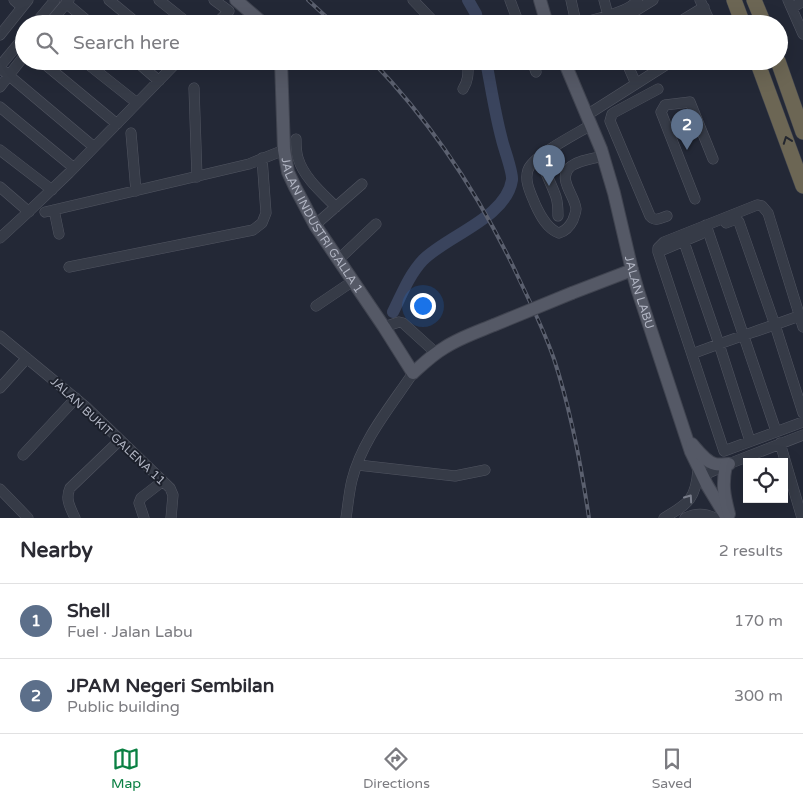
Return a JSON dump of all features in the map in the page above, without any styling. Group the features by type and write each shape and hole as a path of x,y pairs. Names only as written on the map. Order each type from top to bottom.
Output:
{"highway":[{"path":"734,0 740,15"},
{"path":"754,0 760,15"},
{"path":"761,70 803,186"},
{"path":"781,70 803,132"}],"main road":[{"path":"236,0 254,15"},
{"path":"540,0 544,15"},
{"name":"JALAN INDUSTRI GALLA 1","path":"281,70 284,150 288,172 294,187 315,225 413,373"},
{"name":"JALAN LABU","path":"568,70 602,153 614,192 638,291 690,452 728,518"},
{"path":"614,277 626,245"},
{"path":"413,373 436,353 457,340 632,270"},
{"path":"614,277 638,291"},
{"path":"685,437 709,461 716,464 727,464 723,477 723,487 728,518"}],"street":[{"path":"14,0 25,4 16,15"},
{"path":"42,15 55,0"},
{"path":"109,0 127,15"},
{"path":"159,0 178,15"},
{"path":"214,0 229,11 225,15"},
{"path":"412,0 427,15"},
{"path":"510,0 516,15"},
{"path":"571,0 575,15"},
{"path":"604,0 610,15"},
{"path":"617,15 637,0"},
{"path":"620,15 653,0"},
{"path":"803,1 790,4 803,34"},
{"path":"57,15 68,2 82,15"},
{"path":"688,15 702,4"},
{"path":"0,33 15,16"},
{"path":"15,48 0,67 94,147"},
{"path":"0,87 15,67"},
{"path":"52,70 116,124"},
{"path":"96,70 138,103"},
{"path":"147,70 159,80"},
{"path":"2,234 52,190 169,70"},
{"path":"463,89 468,81 468,70"},
{"path":"630,70 636,84"},
{"path":"619,141 602,153 575,164 567,170 566,182 576,211 570,226 564,232 559,234 554,232 540,215 530,191 527,171 530,165 636,84 659,70"},
{"path":"650,76 665,105"},
{"path":"194,88 197,177"},
{"path":"658,89 612,114 610,121 650,216 656,220 667,216"},
{"path":"665,105 690,102 713,159"},
{"path":"665,105 661,112 695,199"},
{"path":"0,107 74,168"},
{"path":"131,133 136,191"},
{"path":"296,139 297,156 303,171 336,207"},
{"path":"0,150 52,190"},
{"path":"60,234 50,211 248,164 284,150"},
{"path":"541,155 542,164 557,198 558,216"},
{"path":"69,267 253,230 262,222 266,213 262,158"},
{"path":"315,225 362,184"},
{"path":"0,187 29,212"},
{"path":"658,252 684,242 707,228 757,205 765,208 803,327"},
{"path":"540,215 574,218"},
{"path":"803,413 740,222 736,220 664,242 658,248 658,252 724,451 803,422"},
{"path":"338,260 376,224"},
{"path":"707,228 776,432"},
{"path":"684,242 750,441"},
{"path":"316,306 353,281"},
{"path":"692,354 799,316"},
{"path":"384,327 399,322 403,324 436,353"},
{"name":"JALAN BUKIT GALENA 11","path":"0,336 76,398 163,481 172,491 172,518"},
{"path":"0,388 27,358"},
{"path":"346,518 352,479 363,451 374,431 413,373"},
{"path":"22,455 76,398"},
{"path":"664,518 688,503 693,495 700,472 727,464 803,435"},
{"path":"74,518 67,500 70,488 120,440"},
{"path":"780,443 802,513"},
{"path":"358,465 455,476 485,470"},
{"path":"144,518 139,503 141,498 163,481"},
{"path":"0,489 28,518"},
{"path":"686,518 699,514 715,518"}],"waterway":[{"path":"468,0 476,15"},
{"path":"393,312 410,278 423,260 488,215 499,205 507,193 512,176 497,120 488,70"}],"railway":[{"path":"308,0 324,15"},
{"path":"380,70 417,112 456,166 491,223 530,302 543,330 566,398 589,518"}],"place":[{"name":"JPAM Negeri Sembilan","path":"687,150"},
{"name":"Shell","path":"549,186"}]}
